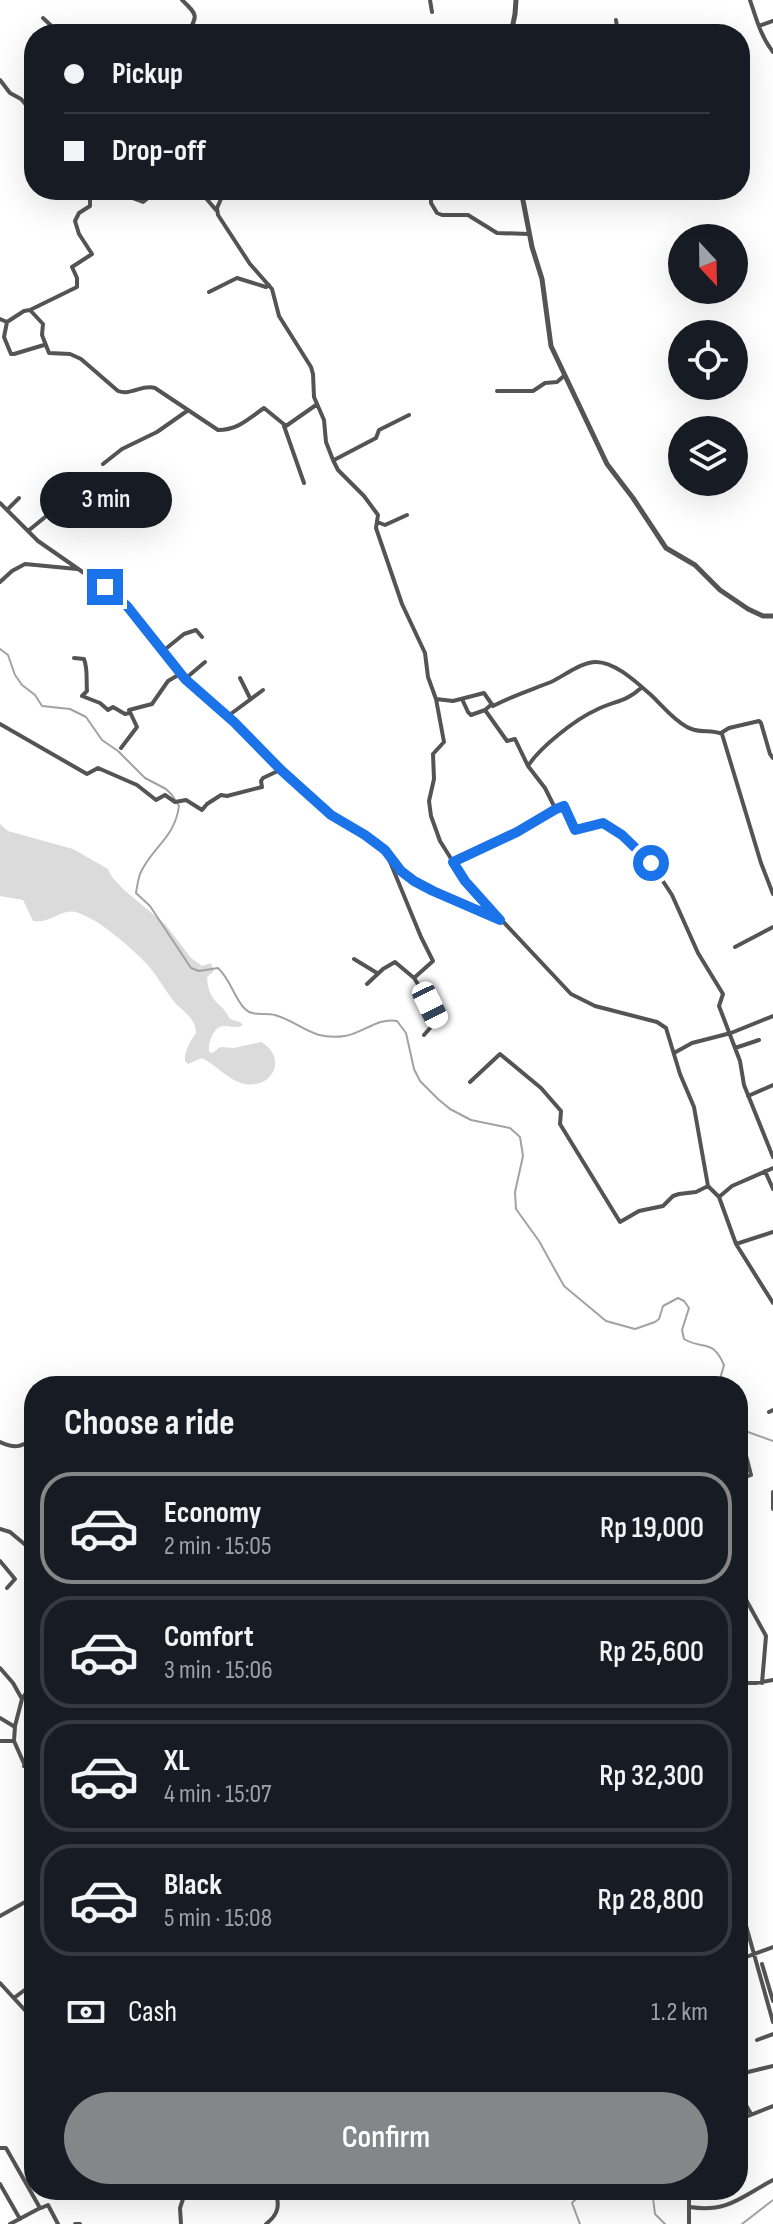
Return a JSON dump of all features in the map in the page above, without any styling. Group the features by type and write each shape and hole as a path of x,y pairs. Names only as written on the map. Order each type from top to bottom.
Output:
{"street":[{"path":"182,0 194,13 196,19 193,24"},
{"path":"430,0 432,12"},
{"path":"513,24 516,0"},
{"path":"750,0 767,45 773,52"},
{"path":"43,18 49,24"},
{"path":"616,20 617,24"},
{"path":"759,26 773,21"},
{"path":"0,80 10,93 24,102"},
{"path":"44,345 11,354 4,337 7,322 77,287 72,267 92,254 75,221 79,213 90,206 90,200"},
{"path":"208,200 274,294 279,316 311,367 316,405 324,420 326,442 333,460 379,517 376,528 402,604 423,649 444,742 433,754 434,779 429,801 434,826 465,881 571,994 587,1003 657,1022 668,1031 680,1074 694,1107 708,1186 719,1197 736,1244 773,1303"},
{"path":"216,210 220,200"},
{"path":"431,200 437,213 442,215 468,215 497,233 529,234"},
{"path":"523,200 542,279 551,346 607,464 666,548 695,565 720,590 748,609 763,616 773,616"},
{"path":"209,292 237,278 266,287 269,285"},
{"path":"30,310 43,324 41,332 49,353 70,354 81,359 118,391 129,392 152,386 211,427 224,430 244,424 264,408 284,426 304,483"},
{"path":"0,319 7,322"},
{"path":"497,391 533,391 545,383 557,382 565,375"},
{"path":"284,426 316,405"},
{"path":"103,464 122,449 157,432 187,411"},
{"path":"333,460 376,438 378,430 409,415"},
{"path":"7,510 19,498"},
{"path":"0,503 28,531 120,598 180,674 331,815 385,850 401,871 414,881 500,920"},
{"path":"28,531 55,509"},
{"path":"377,522 385,525 407,515"},
{"path":"0,582 25,564 79,569"},
{"path":"163,651 190,631 196,630 202,637"},
{"path":"74,658 84,659 87,667 87,691 82,696 108,710 113,707 125,714 153,703 168,681 180,674"},
{"path":"185,679 205,662"},
{"path":"462,699 470,715 591,663 606,664 641,688 688,728 721,733 728,728 759,721 773,758"},
{"path":"240,678 250,698"},
{"path":"528,766 543,747 588,715 628,699 641,688"},
{"path":"228,716 263,690"},
{"path":"436,699 453,701 484,693 492,704"},
{"path":"485,710 507,741 515,739 528,766 556,809"},
{"path":"121,748 137,727 129,713"},
{"path":"0,724 87,774 98,768 137,785 156,800 165,795 178,801 186,800 204,810 207,804 221,795 262,787 263,778 281,770"},
{"path":"721,733 773,894"},
{"path":"453,862 525,829 556,809 566,807 575,830 599,822 622,835 651,863 672,895 698,953 721,991 723,997 719,1006 731,1033 748,1096 773,1157"},
{"path":"385,850 433,961 414,978"},
{"path":"735,947 773,927"},
{"path":"354,959 377,973"},
{"path":"367,984 377,973 396,962 414,978 437,1020 424,1035"},
{"path":"674,1053 692,1043 731,1033 773,1016"},
{"path":"735,1048 759,1040"},
{"path":"470,1082 500,1054 540,1086 561,1111 560,1124 620,1222 639,1211 663,1206 673,1196 696,1192 708,1186"},
{"path":"748,1096 773,1085"},
{"path":"719,1197 732,1186 773,1168"},
{"path":"765,1171 773,1189"},
{"path":"736,1244 773,1232"},
{"path":"0,1442 11,1447 24,1444"},
{"path":"773,1492 773,1509"},
{"path":"0,1529 9,1531 24,1544"},
{"path":"0,1561 15,1579 7,1588"},
{"path":"748,1603 766,1636 762,1683"},
{"path":"0,1668 22,1699"},
{"path":"748,1683 773,1680"},
{"path":"24,1696 14,1741 24,1766"},
{"path":"0,1718 15,1727"},
{"path":"0,1741 14,1741"},
{"path":"0,1916 24,1903"},
{"path":"748,1933 773,2001"},
{"path":"748,1956 773,1947"},
{"path":"762,1964 773,2022"},
{"path":"0,1983 24,2009"},
{"path":"14,1998 24,1990"},
{"path":"757,2040 773,2034"},
{"path":"748,2072 773,2066"},
{"path":"748,2115 773,2106"},
{"path":"748,2109 751,2114"},
{"path":"0,2148 6,2148 24,2180"},
{"path":"748,2194 773,2180"},
{"path":"0,2184 22,2218 30,2224"},
{"path":"35,2200 40,2208"},
{"path":"181,2224 183,2200"},
{"path":"266,2224 276,2214 278,2200"},
{"path":"690,2200 690,2224"},
{"path":"690,2207 705,2210 724,2207 737,2200"},
{"path":"10,2224 48,2205 58,2224"}],"shaded area":[{"path":"0,824 8,831 73,849 108,869 124,890 165,924 191,958 202,966 211,963 214,971 207,977 210,993 230,1019 243,1025 217,1029 210,1040 209,1052 213,1053 220,1047 234,1048 261,1042 274,1056 274,1070 269,1077 263,1082 245,1084 202,1058 188,1064 185,1058 196,1033 194,1023 172,999 150,967 131,949 84,915 70,912 33,921 23,900 0,896"}],"waterway":[{"path":"0,649 8,655 22,685 35,695 42,706 70,709 86,717 102,740 145,778 166,789 179,806 168,835 140,874 136,893 150,906 191,968 199,971 218,968 248,1011 284,1018 315,1034 345,1036 383,1021 397,1021 406,1033 420,1081 438,1099 471,1120 510,1128 520,1137 523,1156 515,1192 516,1209 539,1241 564,1286 606,1321 635,1329 659,1319 663,1306 678,1298 684,1301 689,1308 682,1330 684,1339 716,1351 724,1365 721,1376"},
{"path":"748,1432 773,1441"},
{"path":"575,2200 572,2203 580,2224"},
{"path":"653,2200 655,2214 665,2224"},
{"path":"742,2224 773,2200"}],"route":[{"path":"105,587 127,606 185,679 234,722 281,770 331,815 385,850 407,877 433,891 500,920 465,881 453,862 532,825 564,806 575,830 603,823 622,835 651,863"}]}
